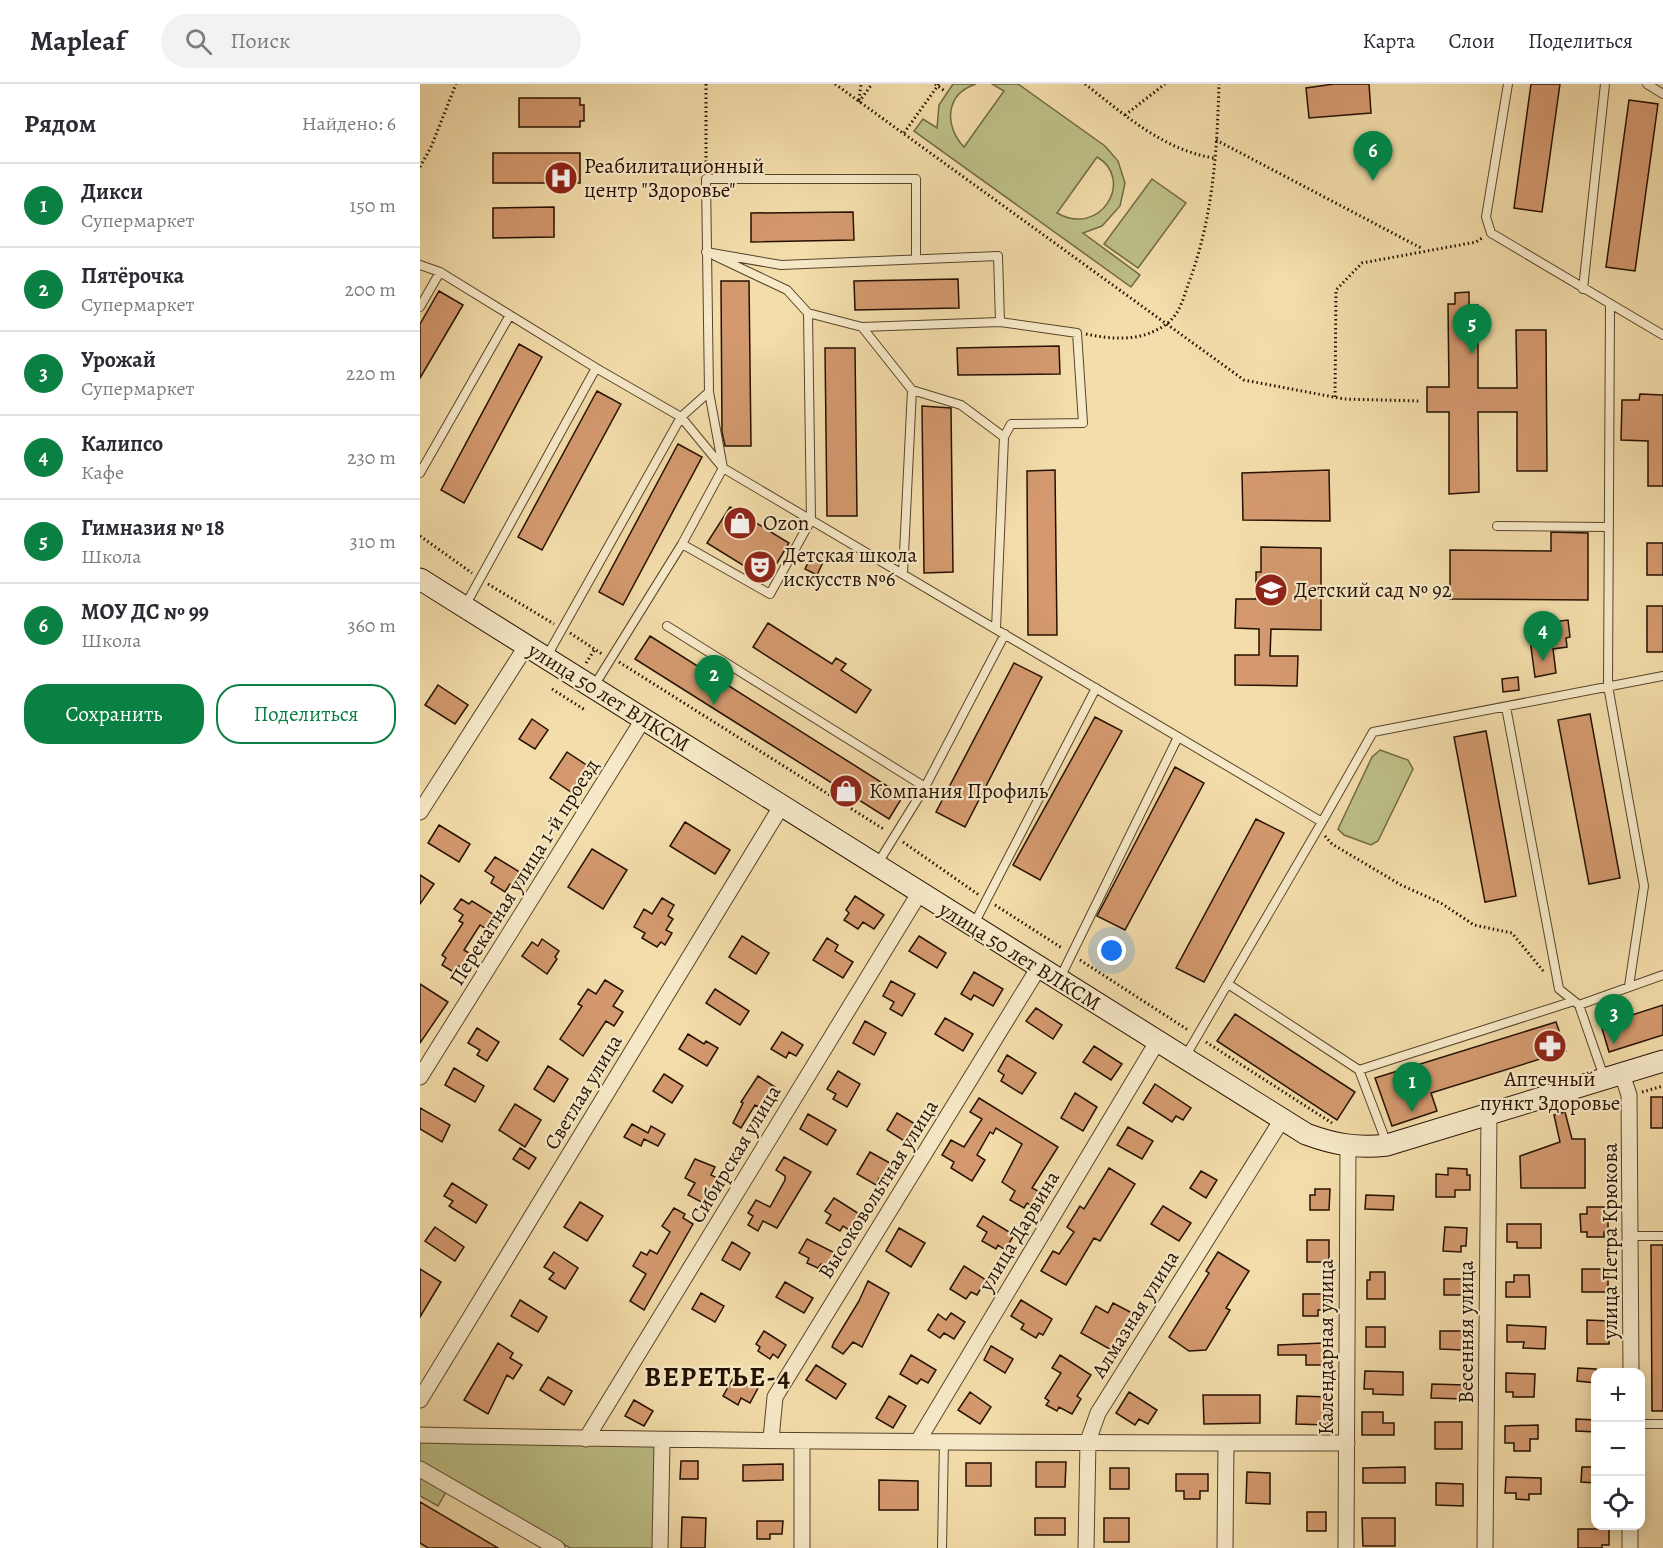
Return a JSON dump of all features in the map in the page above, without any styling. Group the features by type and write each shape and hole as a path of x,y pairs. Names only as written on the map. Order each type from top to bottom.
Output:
{"main road":[{"name":"улица 50 лет ВЛКСМ","path":"420,579 1281,1121 1314,1137 1348,1146 1388,1145 1663,1061"}],"street":[{"path":"420,812 527,645"},
{"name":"Перекатная улица 1-й проезд","path":"420,1077 644,718"},
{"name":"Светлая улица","path":"420,1400 782,805"},
{"name":"Сибирская улица","path":"586,1438 920,892"},
{"name":"Высоковольтная улица","path":"771,1439 775,1397 1039,967"},
{"name":"улица Дарвина","path":"918,1441 1157,1042"},
{"name":"улица Петра Крюкова","path":"1614,1076 1629,1095 1632,1236 1631,1368"},
{"name":"Весенняя улица","path":"1485,1548 1489,1116"},
{"name":"Алмазная улица","path":"1086,1548 1088,1441 1098,1413 1281,1121"},
{"name":"Календарная улица","path":"1346,1548 1348,1146"},
{"path":"420,1435 662,1441 771,1439 1347,1443"},
{"path":"660,1548 662,1441"},
{"path":"802,1441 802,1548"},
{"path":"1225,1548 1226,1443"},
{"path":"420,1469 557,1548"},
{"path":"1630,1530 1630,1548"}],"lane":[{"path":"1509,84 1486,217 1491,232 1583,290 1663,335"},
{"path":"1583,290 1605,84"},
{"path":"1647,84 1663,94"},
{"path":"594,687 682,544 723,468 709,392 706,179 916,179 916,259"},
{"path":"706,252 781,265 998,256 1000,322"},
{"path":"706,252 787,291 808,313 862,327 1000,322 1077,333 1083,423 1011,424 1004,436 996,629"},
{"path":"420,266 440,272 596,368 681,417 723,468 1322,822"},
{"path":"420,307 440,272"},
{"path":"1610,305 1608,686 1644,886 1629,986"},
{"path":"682,544 770,594 811,520 808,313"},
{"path":"420,473 510,315"},
{"path":"862,327 912,390 961,405 1004,436"},
{"path":"465,606 596,368"},
{"path":"903,574 912,390"},
{"path":"546,657 681,417 709,392"},
{"path":"1497,526 1608,527"},
{"path":"667,626 925,787"},
{"path":"877,865 925,787 1005,634"},
{"path":"1184,1059 1374,732 1663,676"},
{"path":"973,926 1096,688"},
{"path":"1506,707 1559,989 1576,1003 1614,1076"},
{"path":"1059,980 1178,737"},
{"path":"1359,1070 1663,975"},
{"path":"1228,984 1359,1070 1388,1145"},
{"path":"1632,1236 1663,1236"},
{"path":"1645,1424 1663,1424"},
{"path":"942,1548 944,1441"}],"path":[{"path":"420,167 431,147 456,84"},
{"path":"706,84 706,179"},
{"path":"835,84 1244,380 1335,397 1419,402"},
{"path":"859,102 861,84"},
{"path":"859,102 872,84"},
{"path":"904,133 937,84 946,92"},
{"path":"1085,84 1125,115 1175,148 1214,158"},
{"path":"1125,115 1165,84"},
{"path":"1077,333 1130,339 1143,336 1166,324 1181,306 1200,252 1214,186 1219,84"},
{"path":"1216,140 1424,250"},
{"path":"1335,397 1335,290 1362,262 1476,242 1491,232"},
{"path":"420,536 480,579 612,658 894,836 986,900 1335,1125"},
{"path":"552,688 585,710"},
{"path":"1322,822 1323,834 1332,844 1401,885 1441,903 1474,925 1512,933 1559,989"},
{"path":"1629,1095 1663,1086"}],"green space":[{"path":"953,84 976,84 958,95 951,111 953,130 964,147 1004,91 992,84 1018,84 1105,146 1118,161 1125,183 1120,206 1102,226 1083,233 1140,275 1131,287 914,131 923,119 937,128 939,105","holes":["1097,157 1108,167 1113,179 1113,191 1108,203 1099,212 1087,218 1073,219 1057,213"]},
{"path":"1152,179 1186,203 1138,268 1104,244"},
{"path":"1380,750 1408,760 1413,769 1378,841 1371,845 1344,835 1338,829 1372,757"},
{"path":"420,1440 655,1446 654,1548 570,1548 420,1461"},
{"path":"420,1475 447,1490 438,1506 420,1496"}],"building":[{"path":"1334,84 1369,84 1371,113 1309,118 1306,88"},
{"path":"1531,84 1560,84 1542,212 1514,208"},
{"path":"519,98 580,98 580,105 584,105 584,121 580,121 580,127 519,127"},
{"path":"1629,100 1658,104 1635,271 1606,267"},
{"path":"493,153 580,153 580,183 493,183"},
{"path":"554,207 554,237 493,238 493,208"},
{"path":"853,212 854,240 751,242 751,213"},
{"path":"958,279 959,308 855,310 854,281"},
{"path":"721,281 749,281 751,446 725,446 722,432"},
{"path":"439,291 463,305 420,378 420,324"},
{"path":"1469,292 1469,305 1478,305 1478,388 1517,388 1516,330 1546,330 1547,471 1517,471 1517,412 1478,412 1479,492 1449,494 1449,412 1427,412 1427,387 1449,387 1448,304 1455,304 1455,293"},
{"path":"519,344 542,357 464,503 441,490"},
{"path":"1059,346 1060,374 958,375 957,348"},
{"path":"825,348 855,348 857,516 827,516"},
{"path":"597,391 621,404 542,550 518,537"},
{"path":"1640,394 1663,395 1663,486 1648,486 1648,441 1621,440 1622,400 1639,400"},
{"path":"922,406 951,408 953,572 924,573"},
{"path":"678,444 702,457 623,605 599,592"},
{"path":"1055,470 1057,635 1028,635 1027,471"},
{"path":"1329,470 1330,521 1243,520 1242,473"},
{"path":"730,507 789,543 767,580 707,543"},
{"path":"1551,532 1588,533 1588,600 1450,599 1450,550 1551,551"},
{"path":"1647,543 1663,543 1663,575 1647,575"},
{"path":"1261,547 1321,548 1321,630 1271,629 1270,656 1298,656 1297,686 1235,685 1235,655 1259,655 1259,629 1235,628 1236,599 1256,599 1256,572 1261,572"},
{"path":"813,553 825,558 817,575 805,569"},
{"path":"1647,606 1663,606 1663,652 1647,652"},
{"path":"1568,620 1570,637 1566,638 1567,647 1553,649 1556,673 1535,677 1528,625"},
{"path":"768,623 832,664 836,658 846,664 841,670 871,690 856,713 753,647"},
{"path":"650,636 903,796 889,819 635,659"},
{"path":"1014,663 1042,677 965,827 936,812"},
{"path":"1518,677 1519,690 1503,692 1502,679"},
{"path":"438,685 468,705 455,724 425,705"},
{"path":"1590,714 1620,878 1589,884 1558,720"},
{"path":"1095,717 1122,731 1040,880 1013,865"},
{"path":"532,719 548,730 535,749 519,739"},
{"path":"1486,731 1516,896 1485,902 1454,737"},
{"path":"567,752 591,768 574,794 550,778"},
{"path":"1175,767 1204,783 1125,930 1097,916"},
{"path":"1256,819 1284,833 1204,982 1176,968"},
{"path":"685,822 730,850 715,874 670,846"},
{"path":"439,825 470,844 459,862 428,843"},
{"path":"592,849 627,870 603,909 568,887"},
{"path":"495,857 526,876 518,889 510,884 505,892 491,883 494,877 485,871"},
{"path":"420,875 434,884 420,904"},
{"path":"855,896 884,915 874,929 863,922 858,929 844,920 849,913 846,910"},
{"path":"662,898 674,905 668,916 673,919 666,930 672,933 665,945 661,942 657,947 642,938 645,933 634,927 644,909 652,914"},
{"path":"461,899 469,904 472,901 501,919 492,933 480,925 464,950 477,958 468,972 459,966 455,973 442,965 446,958 442,955 463,923 459,921 463,915 454,909"},
{"path":"742,936 769,953 756,974 729,957"},
{"path":"919,936 946,953 937,968 909,951"},
{"path":"827,938 838,945 835,951 853,962 843,978 813,960"},
{"path":"542,939 559,951 555,957 557,959 547,974 522,956 532,942 538,946"},
{"path":"974,972 1003,989 993,1006 974,995 971,1000 961,994"},
{"path":"605,980 623,991 613,1006 623,1012 614,1026 606,1021 583,1056 560,1039 582,1006 578,1004 588,989 596,994"},
{"path":"891,981 915,994 902,1016 890,1009 894,1002 883,996"},
{"path":"420,984 448,1002 420,1043"},
{"path":"715,989 749,1011 740,1025 706,1003"},
{"path":"1663,1005 1663,1035 1609,1052 1601,1025"},
{"path":"1036,1008 1062,1025 1053,1039 1026,1021"},
{"path":"1235,1014 1355,1092 1337,1120 1217,1041"},
{"path":"945,1018 973,1034 963,1051 935,1034"},
{"path":"865,1021 886,1033 874,1055 853,1043"},
{"path":"1556,1022 1566,1051 1431,1093 1437,1111 1392,1126 1375,1078"},
{"path":"477,1028 499,1042 487,1061 477,1055 480,1050 468,1043"},
{"path":"782,1032 803,1045 796,1056 789,1052 786,1058 771,1049"},
{"path":"688,1034 704,1044 706,1041 718,1048 707,1066 679,1049"},
{"path":"1094,1046 1122,1064 1111,1080 1083,1062"},
{"path":"1007,1055 1036,1073 1022,1094 1001,1081 1004,1075 998,1071"},
{"path":"548,1066 568,1079 554,1102 534,1089"},
{"path":"454,1068 484,1086 475,1102 445,1085"},
{"path":"838,1071 860,1084 847,1107 833,1099 836,1094 827,1089"},
{"path":"664,1074 683,1086 672,1103 653,1091"},
{"path":"758,1076 775,1087 763,1109 755,1105 741,1128 733,1123 743,1103 741,1102"},
{"path":"1155,1084 1191,1108 1183,1120 1176,1116 1172,1122 1143,1103"},
{"path":"1075,1093 1097,1107 1083,1131 1061,1118"},
{"path":"1651,1097 1663,1097 1663,1128 1651,1128"},
{"path":"979,1098 1058,1147 1032,1188 1042,1193 1033,1207 1027,1203 1024,1208 1010,1200 1015,1191 1002,1182 1022,1144 996,1128 993,1134 990,1132 977,1155 985,1160 972,1181 951,1168 954,1162 942,1155 951,1140 964,1147 982,1119 970,1112"},
{"path":"515,1104 541,1120 525,1147 499,1130"},
{"path":"420,1108 450,1125 442,1142 420,1129"},
{"path":"1565,1112 1572,1139 1585,1139 1585,1188 1521,1188 1520,1156 1560,1142 1554,1115"},
{"path":"897,1113 920,1127 909,1144 887,1130"},
{"path":"808,1114 836,1130 827,1145 800,1129"},
{"path":"632,1124 648,1133 651,1126 665,1134 658,1146 644,1139 641,1146 624,1137"},
{"path":"1128,1127 1153,1141 1142,1159 1117,1145"},
{"path":"520,1148 536,1158 529,1169 513,1159"},
{"path":"870,1152 899,1168 890,1184 879,1178 876,1185 857,1174"},
{"path":"784,1157 811,1172 777,1228 763,1221 758,1231 748,1225 753,1216 748,1213 756,1200 770,1207 785,1180 785,1176 776,1170"},
{"path":"695,1159 715,1167 711,1175 721,1180 707,1205 688,1195 695,1183 685,1178"},
{"path":"1109,1168 1135,1184 1100,1241 1094,1238 1066,1285 1041,1271 1053,1251 1059,1254 1074,1232 1067,1227 1080,1206 1084,1209"},
{"path":"1448,1168 1467,1169 1467,1175 1470,1175 1470,1190 1455,1190 1455,1197 1436,1197 1436,1174 1448,1175"},
{"path":"1201,1171 1217,1180 1206,1198 1190,1188"},
{"path":"452,1183 487,1205 476,1223 449,1206 453,1201 444,1196"},
{"path":"1315,1189 1330,1189 1329,1210 1310,1210 1310,1195 1315,1195"},
{"path":"1366,1195 1394,1196 1393,1210 1365,1209"},
{"path":"834,1198 864,1217 854,1233 843,1226 840,1231 826,1223 831,1215 825,1211"},
{"path":"580,1202 603,1216 587,1241 564,1227"},
{"path":"1163,1206 1191,1223 1179,1241 1151,1224"},
{"path":"1587,1207 1605,1207 1605,1214 1608,1214 1608,1232 1604,1232 1604,1237 1587,1237 1587,1232 1581,1232 1580,1214 1587,1214"},
{"path":"674,1208 685,1214 683,1218 693,1224 644,1310 630,1301 646,1274 633,1266 641,1252 647,1255 650,1250 657,1254 670,1232 662,1226"},
{"path":"983,1216 1014,1235 1005,1250 998,1245 996,1249 982,1241 987,1232 977,1226"},
{"path":"1507,1224 1541,1224 1541,1248 1517,1248 1517,1242 1507,1242"},
{"path":"435,1227 464,1247 455,1261 425,1241"},
{"path":"1445,1227 1467,1228 1466,1246 1461,1246 1461,1252 1443,1251"},
{"path":"899,1228 925,1243 911,1267 886,1251"},
{"path":"807,1239 839,1255 832,1269 821,1264 818,1268 807,1263 809,1258 799,1253"},
{"path":"1307,1240 1329,1240 1329,1262 1307,1262"},
{"path":"732,1242 750,1253 740,1270 722,1260"},
{"path":"1651,1245 1663,1245 1663,1411 1652,1411"},
{"path":"554,1252 578,1268 565,1289 549,1279 554,1273 544,1267"},
{"path":"1218,1252 1249,1271 1226,1308 1230,1310 1206,1350 1189,1351 1169,1337 1209,1273 1206,1271"},
{"path":"964,1266 986,1280 977,1295 971,1292 966,1299 950,1289"},
{"path":"420,1269 441,1282 420,1317"},
{"path":"1582,1269 1608,1269 1608,1292 1582,1292"},
{"path":"1370,1272 1385,1272 1385,1299 1367,1299 1367,1280 1370,1280"},
{"path":"1514,1275 1529,1275 1530,1297 1506,1297 1506,1282 1514,1282"},
{"path":"1444,1279 1466,1279 1466,1295 1444,1295"},
{"path":"868,1281 889,1293 862,1347 853,1342 843,1354 832,1347"},
{"path":"785,1282 813,1298 804,1313 776,1297"},
{"path":"701,1293 724,1306 715,1322 692,1309"},
{"path":"1303,1294 1327,1294 1327,1310 1318,1310 1318,1316 1303,1316"},
{"path":"520,1300 547,1317 538,1332 511,1316"},
{"path":"1021,1300 1052,1319 1043,1335 1039,1333 1036,1338 1021,1329 1024,1324 1011,1316"},
{"path":"1113,1303 1136,1315 1115,1352 1081,1333 1096,1306 1108,1313"},
{"path":"951,1313 965,1322 954,1339 944,1333 940,1338 928,1330 938,1314 946,1320"},
{"path":"1587,1320 1609,1321 1609,1344 1587,1344"},
{"path":"1507,1325 1546,1327 1545,1349 1523,1348 1524,1342 1507,1342"},
{"path":"1366,1327 1385,1327 1385,1347 1366,1347"},
{"path":"764,1331 786,1345 778,1358 773,1354 770,1359 758,1351 760,1347 756,1344"},
{"path":"1440,1331 1466,1331 1466,1343 1462,1343 1462,1350 1440,1349"},
{"path":"498,1343 513,1353 510,1358 522,1365 513,1379 507,1375 488,1414 464,1400"},
{"path":"1323,1343 1323,1350 1327,1350 1327,1365 1306,1365 1306,1355 1278,1355 1278,1345"},
{"path":"991,1346 1013,1359 1005,1373 984,1360"},
{"path":"911,1355 936,1370 928,1383 921,1379 917,1384 900,1374"},
{"path":"1060,1355 1091,1375 1077,1396 1081,1399 1072,1414 1059,1407 1057,1411 1046,1405 1049,1401 1045,1398 1061,1373 1052,1368"},
{"path":"816,1365 846,1384 836,1399 806,1380"},
{"path":"1578,1368 1591,1369 1591,1382 1577,1381"},
{"path":"1365,1371 1403,1372 1403,1395 1373,1394 1373,1389 1364,1389"},
{"path":"1506,1373 1535,1374 1534,1397 1513,1397 1513,1392 1506,1392"},
{"path":"735,1375 758,1388 750,1403 741,1398 738,1405 723,1396"},
{"path":"548,1377 572,1391 564,1405 540,1390"},
{"path":"1432,1384 1465,1385 1464,1399 1431,1398"},
{"path":"970,1392 991,1407 980,1424 958,1410"},
{"path":"1129,1392 1157,1410 1148,1424 1139,1419 1135,1425 1116,1413"},
{"path":"1203,1395 1260,1395 1260,1423 1204,1424"},
{"path":"889,1396 906,1406 893,1428 876,1418"},
{"path":"1297,1396 1329,1397 1328,1425 1296,1424"},
{"path":"634,1400 653,1411 644,1426 625,1416"},
{"path":"1362,1412 1383,1412 1383,1423 1394,1423 1394,1435 1362,1435"},
{"path":"1576,1419 1591,1420 1591,1432 1576,1431"},
{"path":"1435,1422 1462,1422 1462,1449 1435,1449"},
{"path":"1538,1425 1538,1439 1530,1439 1530,1451 1514,1451 1514,1443 1505,1443 1505,1426"},
{"path":"681,1461 698,1461 698,1479 680,1479"},
{"path":"1036,1462 1066,1462 1065,1487 1036,1487"},
{"path":"966,1463 991,1463 991,1486 966,1486"},
{"path":"783,1464 783,1480 743,1481 743,1465"},
{"path":"1405,1467 1405,1483 1363,1483 1363,1468"},
{"path":"1582,1467 1591,1467 1591,1483 1581,1482"},
{"path":"1110,1468 1129,1468 1129,1489 1110,1489"},
{"path":"1247,1472 1270,1473 1270,1504 1246,1503"},
{"path":"1176,1474 1208,1474 1208,1491 1200,1491 1200,1499 1184,1499 1184,1491 1176,1491"},
{"path":"1506,1477 1541,1478 1541,1494 1529,1494 1529,1500 1516,1499 1516,1493 1505,1493"},
{"path":"879,1480 918,1481 918,1510 879,1510"},
{"path":"1436,1483 1463,1484 1463,1506 1436,1505"},
{"path":"420,1502 498,1548 428,1548 420,1543"},
{"path":"1307,1512 1326,1512 1326,1531 1307,1531"},
{"path":"682,1517 706,1518 705,1548 681,1548"},
{"path":"1035,1518 1065,1518 1065,1535 1035,1535"},
{"path":"1104,1518 1129,1518 1129,1542 1104,1542"},
{"path":"1362,1518 1395,1518 1395,1546 1363,1546"},
{"path":"757,1521 783,1521 782,1534 770,1534 770,1539 757,1539"},
{"path":"1578,1529 1609,1530 1609,1545 1602,1545 1602,1548 1578,1548"}],"place":[{"name":"Реабилитационный центр \"Здоровье\"","path":"561,178"},
{"name":"МОУ ДС № 99","path":"1373,181"},
{"name":"Гимназия № 18","path":"1472,354"},
{"name":"Ozon","path":"740,523"},
{"name":"Детская школа искусств №6","path":"760,567"},
{"name":"Детский сад № 92","path":"1271,590"},
{"name":"Калипсо","path":"1543,661"},
{"name":"Пятёрочка","path":"714,705"},
{"name":"Компания Профиль","path":"846,791"},
{"name":"Урожай","path":"1614,1044"},
{"name":"Аптечный пункт Здоровье","path":"1550,1046"},
{"name":"Дикси","path":"1412,1112"}],"district":[{"name":"ВЕРЕТЬЕ-4","path":"718,1377"}]}
